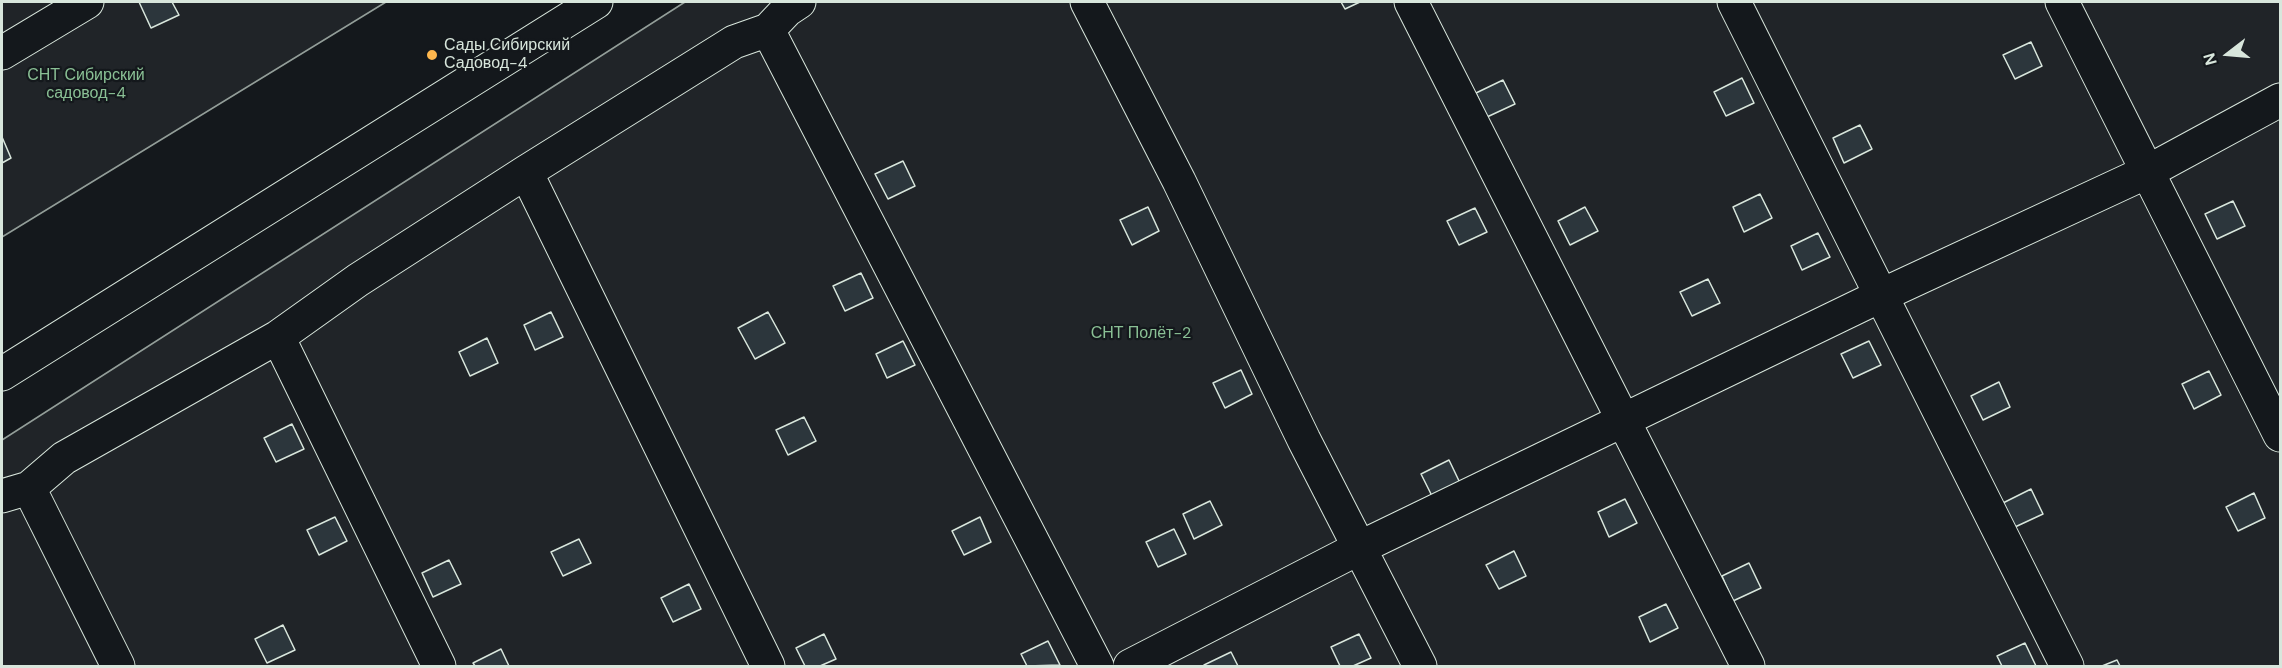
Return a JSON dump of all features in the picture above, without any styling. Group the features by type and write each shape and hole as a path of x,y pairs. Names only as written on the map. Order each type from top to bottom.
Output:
{"street":[{"path":"2,53 87,2"},
{"path":"2,374 596,2"},
{"path":"118,666 15,492 64,458 278,337 358,280 526,172 734,42 768,30 787,9 799,2"},
{"path":"1087,2 1179,181 1304,440 1420,666"},
{"path":"1411,2 1748,666"},
{"path":"1734,2 2067,666"},
{"path":"2062,2 2280,435"},
{"path":"768,30 1097,666"},
{"path":"1130,666 1359,548 1882,295 2149,171 2280,100"},
{"path":"526,172 768,666"},
{"path":"278,337 439,666"}],"green space":[{"name":"СНТ Сибирский садовод-4","path":"2,2 386,2 2,237"},
{"name":"СНТ Полёт-2","path":"685,2 2280,2 2280,666 2,666 2,440"}],"building":[{"path":"139,2 172,2 179,15 151,28"},
{"path":"1341,2 1360,2 1345,9"},
{"path":"2031,42 2042,66 2015,79 2003,55"},
{"path":"1742,78 1754,103 1726,116 1714,92"},
{"path":"1503,80 1515,104 1487,117 1476,93"},
{"path":"1860,125 1872,149 1844,163 1833,138"},
{"path":"2,137 11,158 2,163"},
{"path":"903,161 915,186 888,199 875,174"},
{"path":"1760,194 1772,218 1744,232 1733,207"},
{"path":"2233,201 2245,226 2217,239 2205,214"},
{"path":"1148,207 1159,231 1132,245 1120,220"},
{"path":"1585,207 1598,231 1570,245 1558,221"},
{"path":"1475,208 1487,232 1459,245 1447,221"},
{"path":"1818,233 1830,257 1802,270 1791,246"},
{"path":"861,273 873,298 845,311 833,286"},
{"path":"1708,279 1720,303 1692,316 1680,292"},
{"path":"551,312 563,337 535,350 524,325"},
{"path":"768,312 785,343 755,359 738,328"},
{"path":"487,338 498,363 470,376 459,352"},
{"path":"903,341 915,365 887,378 876,354"},
{"path":"1869,341 1881,365 1853,378 1841,354"},
{"path":"1241,370 1252,394 1225,408 1213,383"},
{"path":"2209,371 2221,395 2194,409 2182,384"},
{"path":"1999,382 2010,407 1983,420 1971,396"},
{"path":"804,417 816,441 788,455 776,430"},
{"path":"292,424 304,449 276,462 264,438"},
{"path":"1449,460 1461,485 1433,498 1421,474"},
{"path":"2031,489 2043,514 2015,527 2003,503"},
{"path":"2254,493 2265,518 2238,531 2226,507"},
{"path":"1625,499 1637,523 1609,537 1598,512"},
{"path":"1210,501 1222,525 1194,539 1183,514"},
{"path":"335,517 347,541 319,555 307,530"},
{"path":"980,517 991,542 964,555 952,531"},
{"path":"1174,529 1186,554 1158,567 1146,542"},
{"path":"579,539 591,563 563,576 551,552"},
{"path":"1514,551 1526,576 1499,589 1486,565"},
{"path":"449,560 461,584 433,597 422,573"},
{"path":"1749,563 1761,588 1733,601 1722,576"},
{"path":"689,584 701,609 673,622 661,598"},
{"path":"1666,604 1678,628 1650,642 1639,617"},
{"path":"283,625 295,650 267,663 255,639"},
{"path":"824,634 836,659 820,666 805,666 796,648"},
{"path":"1359,634 1371,658 1353,666 1340,666 1331,647"},
{"path":"1048,641 1060,665 1027,666 1021,654"},
{"path":"2025,643 2036,666 2002,666 1997,656"},
{"path":"501,649 509,666 475,666 473,663"},
{"path":"1231,652 1238,666 1204,666 1204,665"},
{"path":"2117,660 2120,666 2102,666"}],"place":[{"name":"Сады Сибирский Садовод-4","path":"432,55"}]}
